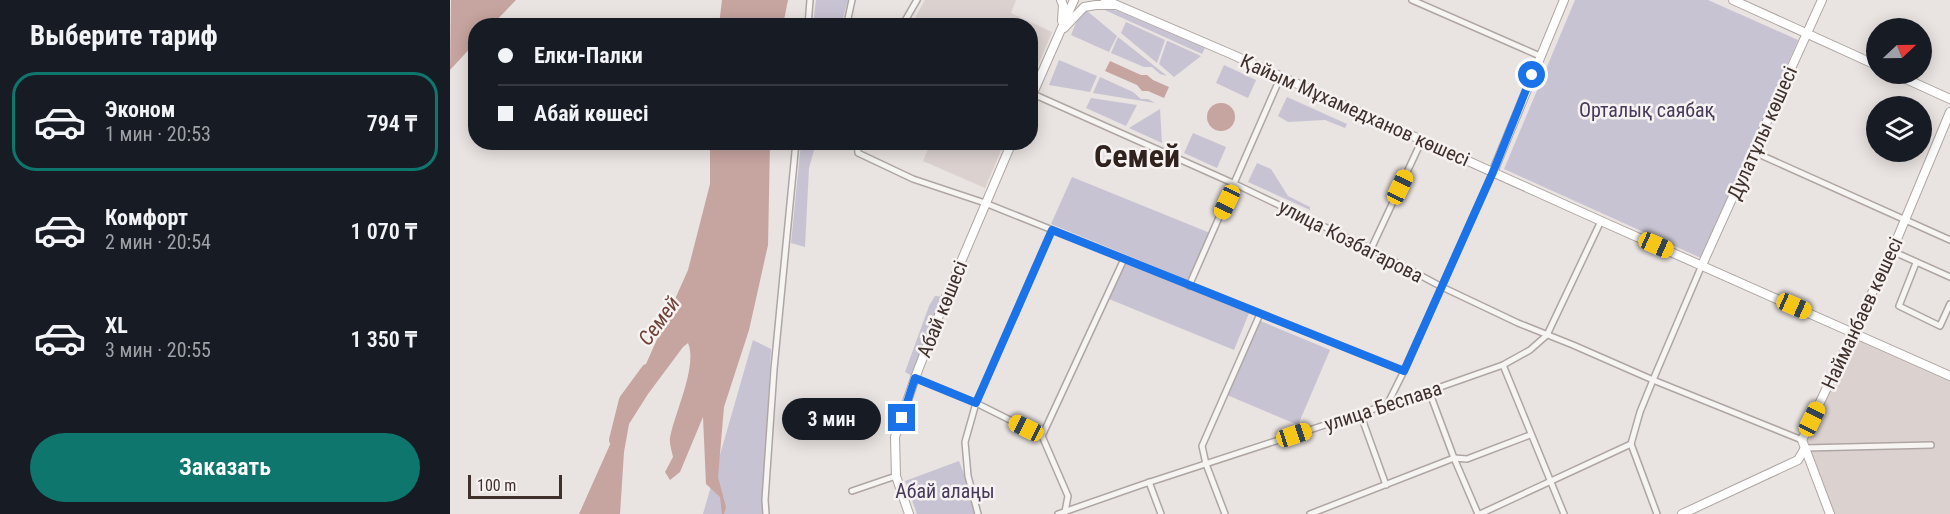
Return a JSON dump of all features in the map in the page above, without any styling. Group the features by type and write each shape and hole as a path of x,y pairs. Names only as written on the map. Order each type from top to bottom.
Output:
{"street":[{"path":"809,18 810,0"},
{"path":"848,18 852,0"},
{"path":"907,18 917,0"},
{"path":"1061,0 1063,5 1061,32"},
{"path":"1038,84 1074,0"},
{"name":"Қайым Мұхамедханов көшесі","path":"1105,0 1281,76 1950,376"},
{"path":"1412,0 1540,56"},
{"path":"1387,405 1493,172 1564,0"},
{"path":"1733,0 1866,60"},
{"name":"Дулатұлы көшесі","path":"1702,265 1822,0"},
{"path":"1061,32 1084,7 1117,4"},
{"path":"1189,286 1281,76"},
{"path":"1917,84 1950,99"},
{"name":"улица Козбагарова","path":"1038,100 1235,184 1371,249 1442,287 1547,335 1803,444 1931,445"},
{"name":"Найманбаев көшесі","path":"1803,444 1892,250 1950,112"},
{"path":"1371,249 1422,140"},
{"path":"766,514 774,369 795,150"},
{"path":"858,150 858,153 913,179 985,203 1404,371"},
{"name":"Абай көшесі","path":"909,514 896,476 895,437 915,378 1008,150"},
{"path":"1754,152 1950,240"},
{"name":"улица Беспава","path":"1058,514 1503,365 1530,350 1547,335 1601,221"},
{"path":"978,514 968,476 965,441 976,403 1052,230"},
{"path":"1892,250 1950,277"},
{"path":"1042,436 1124,259"},
{"path":"1916,262 1899,306 1940,326 1950,304"},
{"path":"1657,514 1631,444 1640,412 1702,265"},
{"path":"1225,514 1206,464 1202,446 1260,314"},
{"path":"1503,365 1563,514"},
{"path":"915,378 976,403 1042,436 1068,496 1065,513"},
{"path":"1429,391 1454,458 1479,514 1631,444"},
{"path":"1360,413 1386,485"},
{"path":"1310,514 1454,458 1467,459 1530,435"},
{"path":"1682,514 1701,510 1798,460 1803,444"},
{"path":"1803,444 1830,514"},
{"path":"852,491 896,476"},
{"path":"1149,482 1161,514"}],"shaded area":[{"path":"451,0 516,0 499,18 468,18 468,51 450,70"},
{"path":"722,0 788,0 784,18 720,18"},
{"path":"925,0 1016,0 1011,13 1022,18 915,18"},
{"path":"1038,26 1052,32 1038,65"},
{"path":"1110,61 1141,75 1147,75 1169,87 1164,98 1148,91 1142,91 1137,85 1105,71"},
{"path":"1221,103 1231,107 1235,117 1231,127 1221,131 1211,127 1207,117 1211,107"},
{"path":"710,150 770,150 768,245 749,330 724,407 718,477 726,507 724,514 722,514 720,497 706,484 703,417 680,472 670,480 665,472 673,457 670,438 688,377 690,353 688,343 648,394 629,424 624,452 620,514 579,514 688,270 710,184"},
{"path":"928,150 1001,150 985,188 923,161"},
{"path":"1855,336 1950,380 1950,514 1835,514 1807,442"}],"green space":[{"path":"816,0 848,0 843,18 814,18"},
{"name":"Орталық саябақ","path":"1575,0 1708,0 1798,40 1701,258 1504,169"},
{"path":"1098,7 1118,11 1205,48 1202,54"},
{"path":"1086,10 1117,36 1109,52 1071,35 1078,18"},
{"path":"1126,22 1165,40 1157,63 1121,33"},
{"path":"1118,37 1167,76 1160,74 1152,67 1144,67 1111,53"},
{"path":"1167,41 1201,56 1174,77 1159,64"},
{"path":"1059,60 1097,76 1090,92 1049,85"},
{"path":"1224,65 1256,80 1248,98 1216,83"},
{"path":"1100,77 1133,92 1141,99 1148,99 1155,103 1093,93"},
{"path":"1287,97 1347,124 1345,128 1325,120 1288,122 1278,116"},
{"path":"1091,98 1137,105 1126,126 1086,108"},
{"path":"1160,109 1162,143 1129,128"},
{"path":"1193,133 1226,147 1217,168 1184,153"},
{"path":"800,150 814,150 809,168 805,247 791,243"},
{"path":"1257,163 1271,169 1288,196 1310,207 1310,210 1248,182"},
{"path":"1072,177 1210,233 1190,281 1051,224"},
{"path":"1124,263 1249,313 1234,350 1109,299"},
{"path":"935,296 946,297 915,378 905,372 929,306"},
{"path":"1258,320 1330,350 1298,425 1227,395"},
{"path":"753,340 771,349 762,514 703,514"},
{"name":"Абай алаңы","path":"959,461 979,514 917,514 905,481"}],"waterway":[{"name":"Семей","path":"615,440 625,400 647,370"}],"district":[{"name":"Семей","path":"1137,156"}],"route":[{"path":"902,418 915,378 976,403 1052,230 1404,371 1493,172 1532,75"}]}
